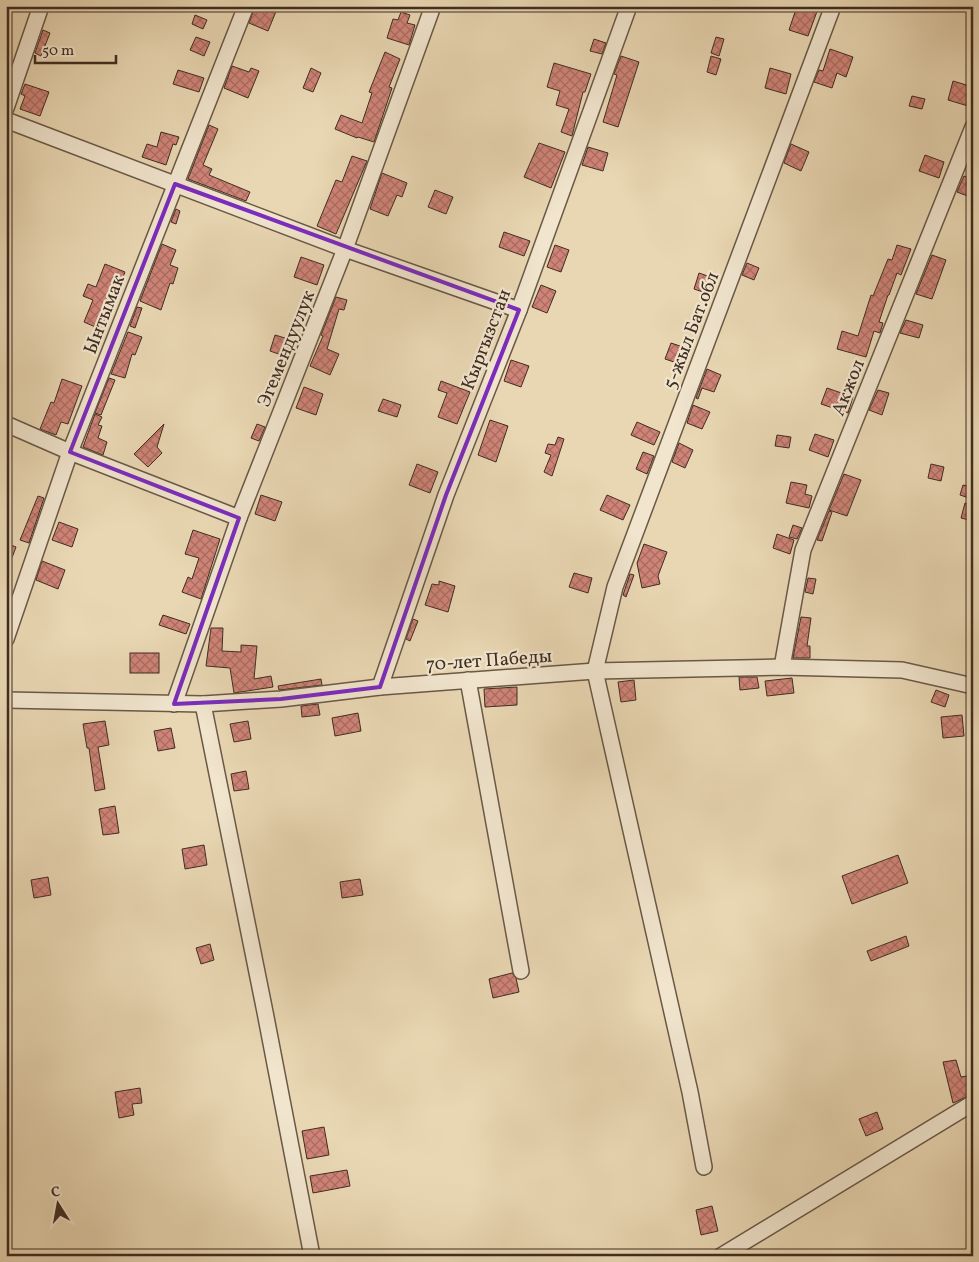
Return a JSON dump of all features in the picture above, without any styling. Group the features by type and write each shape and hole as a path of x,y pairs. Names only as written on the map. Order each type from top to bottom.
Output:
{"street":[{"path":"6,108 41,6"},
{"name":"Ынтымак","path":"6,639 70,452 246,6"},
{"name":"Эгемендуулук","path":"174,704 239,518 345,249 433,6"},
{"name":"Кыргызстан","path":"380,687 446,495 519,310 629,6"},
{"name":"5-жыл Бат.обл","path":"595,671 615,587 833,6"},
{"path":"6,120 345,249 519,310"},
{"name":"Акжол","path":"782,667 803,550 973,127"},
{"path":"6,424 70,452 239,518"},
{"name":"70-лет Пабеды","path":"6,700 203,704 380,687 595,671 782,667 902,670 973,686"},
{"path":"595,671 690,1092 704,1167"},
{"path":"468,680 521,971"},
{"path":"203,704 312,1256"},
{"path":"721,1256 973,1103"}],"highlighted area":[{"path":"175,184 519,310 446,495 380,687 281,699 174,704 239,518 70,452"}],"building":[{"path":"255,6 269,6 277,9 268,31 249,23"},
{"path":"797,6 819,6 808,36 789,30"},
{"path":"401,12 410,15 407,23 415,25 409,45 387,38 393,19 398,20"},
{"path":"195,15 207,20 203,29 192,24"},
{"path":"43,30 50,33 41,56 35,53"},
{"path":"196,37 210,42 204,56 190,50"},
{"path":"716,37 724,39 719,56 711,53"},
{"path":"594,39 606,43 602,54 590,51"},
{"path":"830,49 853,57 846,77 837,73 832,88 814,82 819,70 823,71"},
{"path":"385,52 400,59 389,87 392,88 374,142 357,138 335,129 341,115 362,123 372,93 369,92"},
{"path":"621,56 639,62 618,127 603,122 617,75 614,74"},
{"path":"711,56 721,59 716,75 707,72"},
{"path":"554,63 591,74 585,92 583,92 572,136 561,132 569,109 556,105 560,91 547,87"},
{"path":"232,66 249,72 251,68 259,71 248,98 224,88"},
{"path":"311,68 321,73 313,92 303,88"},
{"path":"770,68 791,74 786,94 765,88"},
{"path":"178,70 204,78 199,92 173,84"},
{"path":"953,81 973,87 968,106 948,100"},
{"path":"25,84 49,92 40,116 20,109 25,96 21,94"},
{"path":"912,96 925,99 922,109 909,106"},
{"path":"209,125 218,129 203,165 212,169 209,175 250,192 246,201 188,179"},
{"path":"161,132 179,137 176,145 173,144 166,165 142,157 147,144 157,147"},
{"path":"539,143 565,152 551,188 524,177"},
{"path":"791,144 809,152 801,171 784,163"},
{"path":"588,147 608,153 603,171 582,165"},
{"path":"925,155 944,162 939,178 919,171"},
{"path":"352,156 367,161 336,234 317,226 336,180 342,182"},
{"path":"382,173 407,183 402,197 397,195 388,216 370,209"},
{"path":"964,176 969,178 966,184 973,187 973,198 957,192"},
{"path":"435,190 453,197 446,214 428,207"},
{"path":"176,209 180,211 176,224 171,222"},
{"path":"504,232 530,241 524,256 499,247"},
{"path":"162,244 176,250 170,265 178,268 173,284 170,283 161,310 140,301"},
{"path":"555,245 569,250 561,272 547,267"},
{"path":"897,245 911,249 901,275 897,273 888,295 879,322 883,323 880,333 874,331 866,357 837,349 842,331 858,336 871,295 873,296 888,259 892,260"},
{"path":"932,255 946,260 932,299 916,294"},
{"path":"301,257 324,265 317,285 294,277"},
{"path":"747,263 759,268 754,280 742,275"},
{"path":"105,264 125,272 111,308 100,329 84,322 93,300 83,296 88,284 96,287"},
{"path":"699,273 716,279 709,294 694,289"},
{"path":"541,285 556,291 547,313 532,307"},
{"path":"336,297 347,300 344,310 339,309 327,349 339,354 330,375 310,366 323,336 321,335"},
{"path":"137,307 142,308 135,328 130,326"},
{"path":"906,320 923,325 919,338 900,333"},
{"path":"128,332 142,337 135,355 132,354 125,378 111,374"},
{"path":"275,335 295,341 290,358 270,351"},
{"path":"671,343 689,349 683,365 665,359"},
{"path":"511,360 529,366 521,387 504,381"},
{"path":"707,369 721,375 714,392 702,388 698,399 696,398"},
{"path":"109,378 115,380 101,415 95,413"},
{"path":"62,379 82,386 68,424 61,422 56,435 40,429 51,402 54,403"},
{"path":"441,381 470,392 457,424 438,417 447,393 438,390"},
{"path":"304,387 323,394 316,415 296,408"},
{"path":"827,388 853,397 848,413 821,404"},
{"path":"878,390 889,393 882,415 869,410"},
{"path":"383,399 401,405 397,417 378,411"},
{"path":"693,405 710,412 702,429 687,423"},
{"path":"95,414 102,417 98,425 102,426 98,438 107,442 103,455 83,447"},
{"path":"490,420 508,426 496,462 478,455"},
{"path":"637,422 660,432 654,445 631,435"},
{"path":"164,424 157,447 162,453 148,467 134,454"},
{"path":"257,424 265,427 259,441 251,438"},
{"path":"815,434 834,440 828,457 809,450"},
{"path":"777,435 791,437 789,448 775,446"},
{"path":"558,437 564,439 552,476 544,472 551,455 545,453 548,444 555,445"},
{"path":"679,443 693,450 685,468 672,462"},
{"path":"643,452 654,456 647,474 636,469"},
{"path":"417,464 438,472 430,493 409,485"},
{"path":"931,464 944,467 941,481 928,478"},
{"path":"844,474 861,480 847,516 829,510"},
{"path":"791,482 807,485 805,494 812,496 809,508 786,503"},
{"path":"963,485 972,487 969,498 960,495"},
{"path":"261,495 282,502 275,521 255,514"},
{"path":"607,495 630,505 623,520 600,510"},
{"path":"38,496 44,498 29,543 20,540"},
{"path":"965,503 973,505 973,521 961,518"},
{"path":"829,511 832,512 822,541 817,540"},
{"path":"59,522 78,529 72,547 52,540"},
{"path":"793,525 802,528 797,539 789,537"},
{"path":"193,530 220,539 201,599 182,592 188,577 192,579 199,558 185,554"},
{"path":"777,534 794,540 790,554 773,548"},
{"path":"6,543 16,547 7,571 6,570"},
{"path":"644,544 667,552 658,576 660,584 642,588 637,563"},
{"path":"42,561 65,570 58,589 36,580"},
{"path":"574,573 592,578 588,593 569,587"},
{"path":"630,574 634,575 626,597 623,595"},
{"path":"808,578 816,579 813,594 805,592"},
{"path":"439,581 455,586 448,612 425,605 432,584 439,585"},
{"path":"163,615 190,624 186,634 159,625"},
{"path":"801,617 811,618 807,646 810,646 810,658 793,658"},
{"path":"413,619 418,621 410,641 406,639"},
{"path":"211,628 223,628 222,651 241,652 241,645 257,646 254,679 271,676 273,687 234,693 230,668 206,666"},
{"path":"130,653 159,653 159,673 130,673"},
{"path":"739,677 757,677 759,688 740,690"},
{"path":"792,678 794,693 767,696 765,681"},
{"path":"321,679 322,685 279,690 278,686"},
{"path":"634,680 636,700 621,702 618,682"},
{"path":"517,687 517,705 485,707 484,689"},
{"path":"936,690 949,695 945,707 931,702"},
{"path":"318,704 320,715 302,717 301,706"},
{"path":"358,713 361,731 335,736 332,718"},
{"path":"962,715 964,736 943,738 941,717"},
{"path":"105,721 109,745 98,747 105,789 95,791 89,748 87,748 83,724"},
{"path":"248,721 251,739 234,742 230,724"},
{"path":"171,728 175,748 158,751 154,731"},
{"path":"246,771 249,789 234,791 231,774"},
{"path":"115,806 119,833 103,835 99,809"},
{"path":"204,845 207,865 185,869 182,849"},
{"path":"898,855 908,883 852,904 842,876"},
{"path":"48,877 51,895 34,898 31,880"},
{"path":"360,879 363,895 342,898 340,882"},
{"path":"906,936 909,946 871,961 867,951"},
{"path":"210,944 214,960 201,964 196,948"},
{"path":"512,973 516,978 519,992 493,998 489,979"},
{"path":"956,1060 961,1077 973,1075 973,1094 953,1103 943,1062"},
{"path":"140,1088 142,1103 132,1104 134,1115 119,1118 115,1092"},
{"path":"877,1112 883,1129 866,1136 859,1119"},
{"path":"324,1127 329,1155 307,1159 302,1131"},
{"path":"347,1170 350,1186 313,1193 310,1176"},
{"path":"712,1206 718,1231 701,1235 696,1210"}]}
